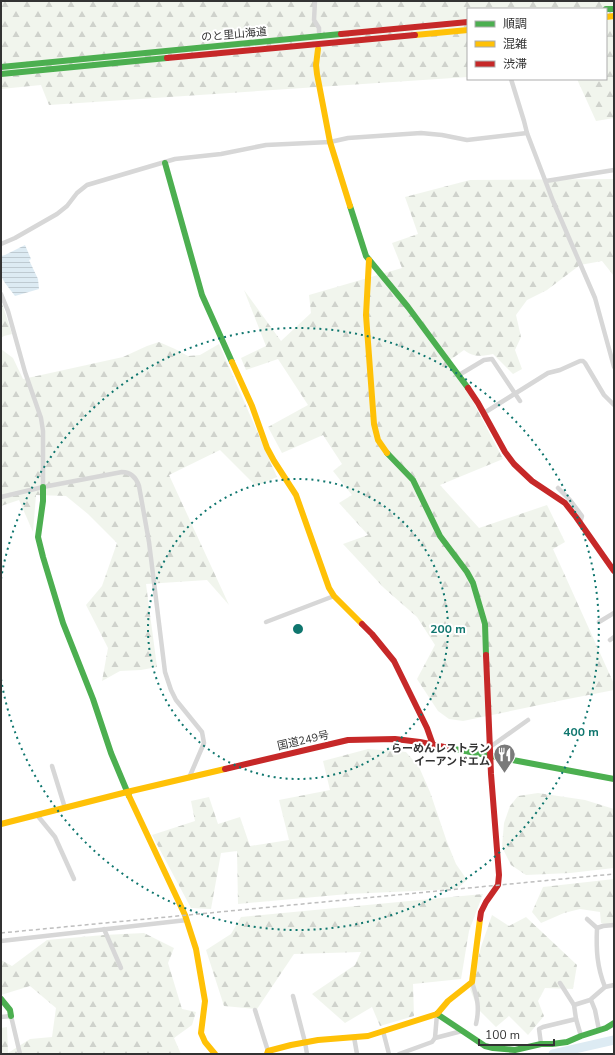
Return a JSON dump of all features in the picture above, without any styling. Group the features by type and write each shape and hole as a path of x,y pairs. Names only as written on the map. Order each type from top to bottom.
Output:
{"main road":[{"name":"のと里山海道","path":"1,67 467,22"},
{"name":"のと里山海道","path":"1,74 467,30"},
{"path":"318,49 316,65 317,74 330,142 364,251 369,260 408,307 459,375 484,413 505,452 514,464 532,481 565,503 614,571"},
{"path":"165,163 202,295 252,406 267,448 296,494 329,588 334,596 372,634 394,661 427,728 433,745"},
{"path":"268,1052 318,1040 368,1036 437,1014 440,1009 472,982 481,912 498,885 499,875 490,756 485,624 473,583 467,572 440,536 413,480 378,441 374,424 366,315 369,260"},
{"path":"44,487 38,537 43,557 63,623 126,792 184,912 196,950 205,1001 201,1033 202,1038 204,1043 215,1054"},
{"name":"国道249号","path":"1,824 126,792 348,740 395,739 420,742 614,779"},
{"path":"1,999 10,1010 11,1016"},
{"path":"437,1014 485,1046 515,1052 542,1044 567,1042 606,1028 614,1023"}],"street":[{"path":"315,1 314,20 319,28 319,32"},
{"path":"511,80 527,133 566,233 595,298 614,366"},
{"path":"1,244 15,238 57,214 87,185 175,159 221,154 266,145 330,142 348,138 421,133 467,140 527,133"},
{"path":"546,181 614,170"},
{"path":"1,294 8,311 25,372 41,418 43,431 44,487"},
{"path":"459,375 484,360 492,359 520,401"},
{"path":"484,413 548,373 560,370 580,361 586,363 604,395 614,406"},
{"path":"1,497 122,472 132,474 135,478 139,486 149,542 165,672 176,700 202,732 204,738 204,743 189,778"},
{"path":"558,488 570,500 582,516 580,523"},
{"path":"266,622 334,596"},
{"path":"598,622 614,613"},
{"path":"490,747 528,720"},
{"path":"52,766 65,808"},
{"path":"37,815 55,838 74,879"},
{"path":"587,919 597,928"},
{"path":"1,941 186,920"},
{"path":"597,928 614,925"},
{"path":"597,928 596,944 598,963 605,987"},
{"path":"104,929 121,968"},
{"path":"472,982 478,1004 476,1024"},
{"path":"560,983 574,1005 581,1036"},
{"path":"574,1005 591,1000 605,987 614,985"},
{"path":"293,996 306,1042 307,1054"},
{"path":"591,1000 595,1010 599,1030"},
{"path":"255,1010 268,1052"},
{"path":"435,1038 437,1014"},
{"path":"1,1018 11,1016 20,1054"},
{"path":"542,1044 540,1029 576,1019"},
{"path":"383,1031 389,1054"},
{"path":"399,1054 432,1042 435,1038 462,1031"},
{"path":"354,1037 356,1054"}],"green space":[{"path":"1,1 614,1 614,118 596,121 577,80 607,80 607,8 467,8 467,77 49,105 41,85 1,89"},
{"path":"614,179 614,276 602,261 580,265 547,290 527,300 516,315 521,337 515,350 522,369 513,374 493,354 482,356 468,353 464,350 446,363 470,396 503,459 440,485 479,528 547,505 565,542 553,549 614,684 614,690 463,721 449,719 438,711 417,679 435,645 417,617 384,588 343,544 368,535 339,503 352,495 333,471 342,464 323,435 282,453 268,427 308,405 278,359 246,370 241,358 266,346 244,290 281,341 311,313 309,295 402,268 392,243 418,234 405,197 470,180"},
{"path":"1,300 12,334 1,338"},
{"path":"159,342 188,356 200,355 219,344 277,477 256,486 220,450 169,475 229,605 207,580 146,584 157,667 141,670 120,671 102,681 108,648 86,605 102,586 117,543 88,514 66,496 36,495 33,532 19,500 1,506 1,349 13,358 23,379 123,357"},
{"path":"368,749 406,752 419,767 430,792 456,864 467,880 457,889 348,894 238,904 237,851 221,853 211,909 191,908 152,835 195,821 191,801 209,797 218,824 240,817 250,846 289,840 279,800 330,790 323,761"},
{"path":"538,793 585,800 614,809 614,868 570,873 526,875 511,865 502,847 504,823 510,806 518,796"},
{"path":"614,879 614,927 601,923 600,912 580,909 564,913 541,923 532,912 543,887"},
{"path":"483,894 469,931 461,979 413,984 414,1016 380,1026 372,1007 345,1023 312,994 355,965 361,952 294,954 257,1009 224,1006 206,950 231,934 241,917"},
{"path":"492,915 509,926 526,917 577,965 573,989 545,988 538,1001 544,1016 528,1035 509,1016 496,1027 478,1009 470,989 481,947"},
{"path":"144,933 174,948 168,963 182,1009 196,1012 192,1025 174,1038 181,1054 1,1054 1,1028 7,1027 8,1053 30,1039 52,1037 56,1008 30,986 1,995 1,960 12,966 47,940"}],"shaded area":[{"path":"25,245 31,259 29,260 38,279 39,289 15,296 1,276 1,256"}],"waterway":[{"path":"553,1054 614,1040"}],"railway":[{"path":"1,933 614,874"}],"traffic: fast":[{"path":"607,9 614,9"},
{"path":"1,67 341,34"},
{"path":"1,74 167,58"},
{"path":"165,163 202,295 232,362"},
{"path":"350,206 366,256 408,307 468,388"},
{"path":"387,453 413,480 440,536 467,572 473,583 485,624 486,655"},
{"path":"43,487 43,501 38,537 43,557 63,623 93,699 111,753 129,796"},
{"path":"449,748 614,779"},
{"path":"1,999 10,1010 11,1016"},
{"path":"437,1014 485,1046 515,1050 541,1044 567,1042 606,1028 614,1023"}],"traffic: slow":[{"path":"607,17 614,16"},
{"path":"415,35 467,30"},
{"path":"318,49 316,65 317,74 330,142 350,206"},
{"path":"369,260 366,315 374,424 378,440 387,453"},
{"path":"232,362 252,406 267,448 296,495 329,588 334,596 362,624"},
{"path":"1,824 225,769"},
{"path":"129,796 185,915 196,949 205,1001 201,1033 205,1042 215,1054"},
{"path":"267,1054 268,1051 318,1040 368,1036 437,1014 448,1001 472,982 480,919"}],"traffic: jam":[{"path":"341,34 467,22"},
{"path":"167,58 415,35"},
{"path":"468,388 505,452 514,464 532,481 565,503 614,571"},
{"path":"362,624 394,661 427,728 433,745"},
{"path":"480,919 481,912 486,902 498,885 499,875 491,774 486,655"},
{"path":"225,769 348,740 395,739 449,748"}],"place":[{"name":"らーめんレストラン イーアンドエム","path":"505,774"}]}
